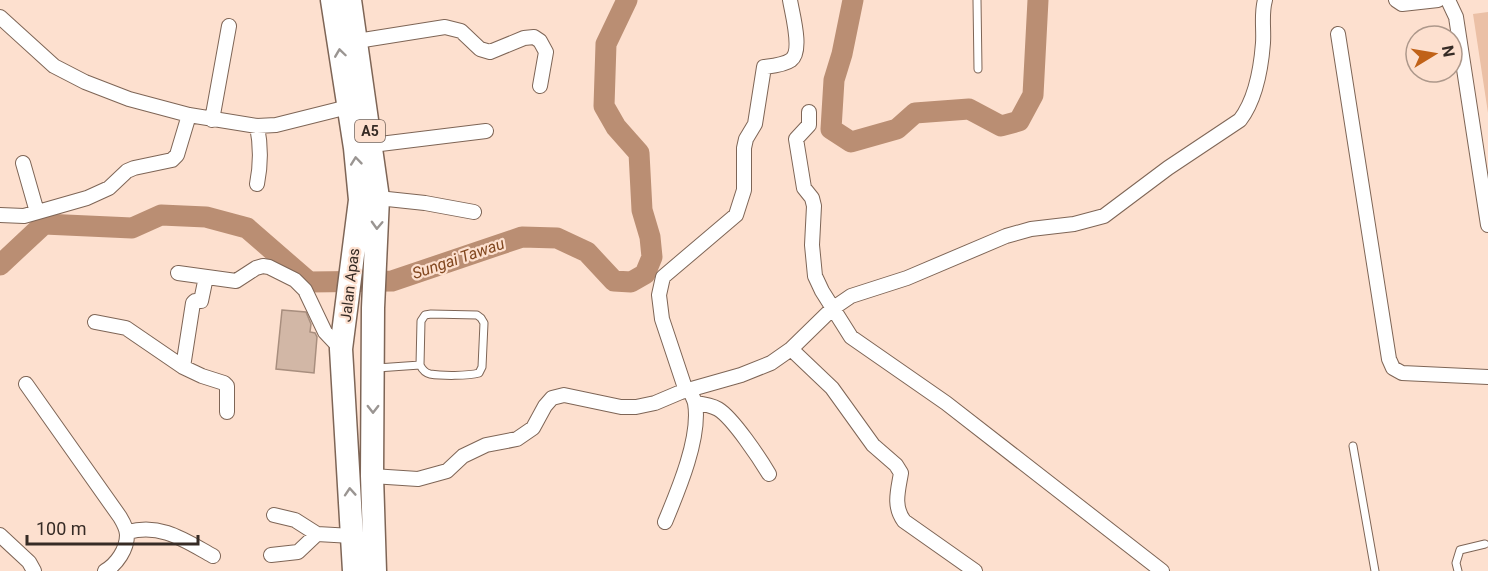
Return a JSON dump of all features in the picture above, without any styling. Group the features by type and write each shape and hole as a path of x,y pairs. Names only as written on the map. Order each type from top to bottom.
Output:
{"highway":[{"name":"Jalan Apas","path":"332,0 360,200 364,262 373,308 372,476 375,571"},
{"name":"Jalan Apas","path":"350,0 378,198 364,262 347,308 341,349 354,571"},
{"path":"348,107 357,95 358,50"},
{"path":"346,430 351,425 356,379 373,368"}],"street":[{"path":"665,522 681,484 694,434 690,395 662,319 659,295 663,278 736,215 742,203 744,148 746,139 756,124 764,67 789,61 794,57 796,51 797,43 790,0"},
{"path":"372,476 418,479 447,471 463,456 486,445 517,439 533,428 544,406 552,398 564,395 621,407 636,407 690,395 771,363 790,349 832,309 851,296 907,278 1006,236 1031,229 1074,225 1094,220 1114,210 1168,168 1240,120 1249,109 1261,63 1262,11 1265,0"},
{"path":"1396,0 1402,4 1438,0"},
{"path":"1448,0 1456,17 1488,225"},
{"path":"0,17 54,66 85,82 129,99 189,115 257,126 276,125 348,107"},
{"path":"212,120 229,26"},
{"path":"358,50 445,27 461,31 480,49 490,52 524,38 534,37 540,41 546,52 540,86"},
{"path":"1338,34 1389,359 1393,369 1401,373 1488,377"},
{"path":"809,112 809,125 796,139 804,188 812,198 814,206 812,262 818,283 850,337 946,403 1162,571"},
{"path":"0,215 17,217 99,193 109,188 127,171 172,160 177,155 189,115"},
{"path":"257,126 260,144 257,184"},
{"path":"372,145 486,131"},
{"path":"23,163 37,212"},
{"path":"378,198 425,203 474,212"},
{"path":"178,273 236,281 256,268 269,267 295,280 305,290 325,332 341,349"},
{"path":"183,366 192,303 201,301 206,277"},
{"path":"95,322 126,328 183,366 202,376 224,383 227,412"},
{"path":"790,349 832,388 873,445 896,465 901,473 897,504 904,521 975,571"},
{"path":"26,384 120,517 128,532 126,545 118,560 105,571"},
{"path":"690,395 721,410 757,453 769,474"},
{"path":"274,515 295,520 317,534 352,536"},
{"path":"128,532 152,529 176,536 213,556"},
{"path":"271,555 298,552 317,534"},
{"path":"0,535 29,562 34,571"}],"lane":[{"path":"977,0 978,69"},
{"path":"425,315 477,315 482,318 482,368 479,373 472,375 429,374 420,364 421,321 425,315"},
{"path":"373,368 420,364"},
{"path":"1353,446 1375,571"},
{"path":"1458,571 1456,563 1460,550 1485,544"}],"shaded area":[{"path":"1488,12 1488,113 1473,14"}],"building":[{"path":"282,310 306,312 311,324 310,332 315,333 317,337 314,373 276,369"}],"waterway":[{"name":"Sungai Tawau","path":"0,265 44,224 132,228 161,215 206,217 247,228 309,282 392,281 522,237 557,238 587,252 614,281 631,282 645,274 652,257 650,237 642,210 639,153 616,127 604,106 606,44 627,0"},
{"name":"Sungai Tawau","path":"853,0 834,80 831,129 851,142 897,129 915,113 969,109 1001,126 1019,121 1033,95 1038,0"}]}
